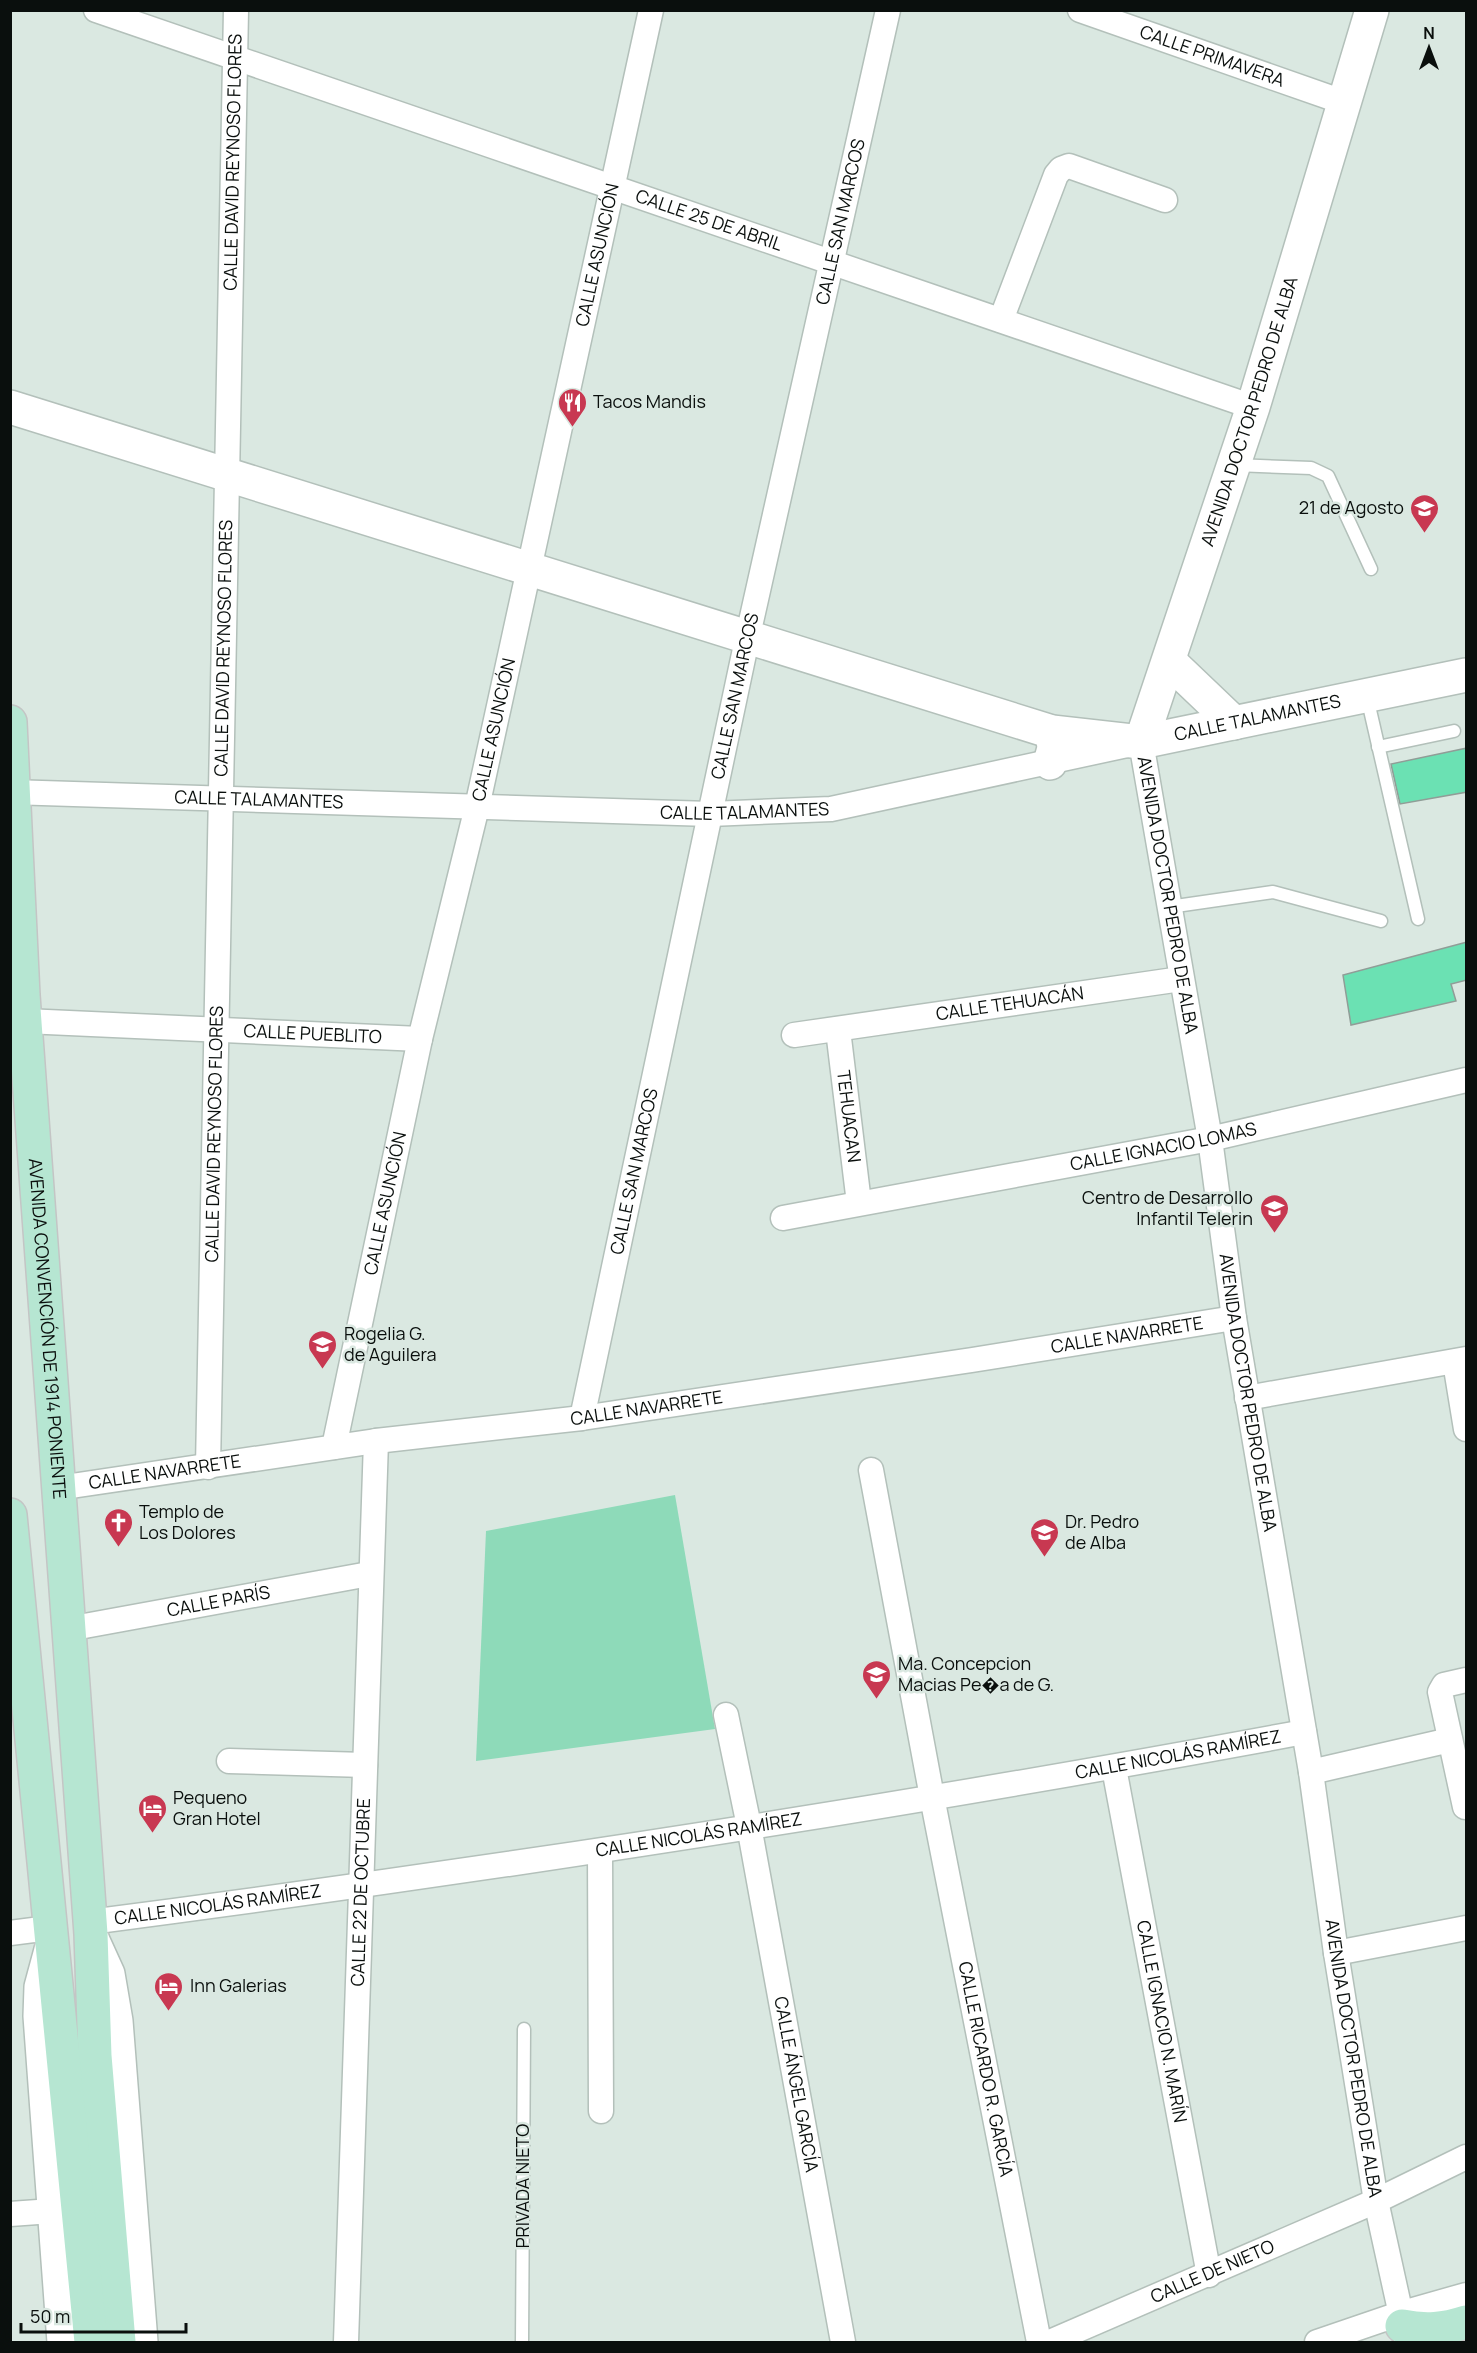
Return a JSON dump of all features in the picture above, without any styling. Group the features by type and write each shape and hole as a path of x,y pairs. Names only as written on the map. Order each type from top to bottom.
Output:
{"main road":[{"name":"AVENIDA CONVENCIÓN DE 1914 PONIENTE","path":"10,722 25,1021 90,1928 95,2056 118,2343"},
{"path":"10,1515 16,1660 50,1938 91,2343"},
{"path":"1403,2328 1443,2329 1467,2322"}],"street":[{"name":"CALLE 25 DE ABRIL","path":"96,10 236,60 1253,407"},
{"name":"CALLE DAVID REYNOSO FLORES","path":"208,1467 214,1029 236,10"},
{"name":"CALLE ASUNCIÓN","path":"334,1447 420,1040 477,807 527,568 651,10"},
{"name":"CALLE SAN MARCOS","path":"582,1418 748,635 888,10"},
{"name":"CALLE PRIMAVERA","path":"1080,10 1343,102"},
{"name":"AVENIDA DOCTOR PEDRO DE ALBA","path":"1372,10 1253,407 1142,742 1209,1139 1247,1398 1311,1772 1336,1953 1376,2201 1403,2328"},
{"path":"1001,320 1056,175 1061,169 1069,166 1165,200"},
{"name":"CALLE TALAMANTES","path":"10,407 748,635 1051,748"},
{"path":"1169,661 1234,723"},
{"name":"CALLE TALAMANTES","path":"12,792 710,814 831,809 1051,748 1142,742 1467,675"},
{"name":"CALLE TEHUACÁN","path":"794,1035 1181,979"},
{"name":"CALLE PUEBLITO","path":"25,1021 420,1040"},
{"name":"TEHUACAN","path":"838,1030 859,1203"},
{"name":"CALLE IGNACIO LOMAS","path":"783,1218 1209,1139 1467,1080"},
{"name":"CALLE NAVARRETE","path":"58,1488 376,1441 582,1418 1234,1318"},
{"path":"1247,1398 1461,1361 1467,1429"},
{"name":"CALLE 22 DE OCTUBRE","path":"346,2343 369,1574 376,1441"},
{"name":"CALLE RICARDO R. GARCÍA","path":"871,1470 932,1797 1039,2343"},
{"name":"CALLE PARÍS","path":"68,1629 369,1574"},
{"path":"1465,1807 1462,1769 1450,1740 1441,1688 1467,1680"},
{"name":"CALLE ÁNGEL GARCÍA","path":"726,1715 749,1826 843,2343"},
{"name":"CALLE NICOLÁS RAMÍREZ","path":"90,1928 600,1851 1114,1767 1304,1732"},
{"path":"1311,1772 1450,1740"},
{"path":"229,1761 365,1765"},
{"name":"CALLE IGNACIO N. MARÍN","path":"1114,1767 1209,2275"},
{"path":"600,1851 601,2111"},
{"name":"AVENIDA CONVENCIÓN DE 1914 PONIENTE","path":"90,1928 108,1974 116,2021 141,2343"},
{"path":"1336,1953 1467,1928"},
{"path":"10,1933 50,1938 40,1986 40,2016 52,2211 64,2343"},
{"name":"CALLE DE NIETO","path":"1050,2343 1376,2201 1467,2157"},
{"path":"10,2214 52,2211"},
{"path":"1317,2343 1403,2328 1467,2295"}],"lane":[{"path":"1234,465 1311,468 1328,477 1371,569"},
{"path":"1367,696 1418,919"},
{"path":"1378,747 1454,731"},
{"path":"1169,907 1273,892 1381,921"},
{"name":"PRIVADA NIETO","path":"522,2343 524,2029"}],"green space":[{"path":"675,1495 715,1729 476,1761 486,1531"}],"building":[{"path":"1467,748 1467,792 1400,804 1391,764"},
{"path":"1467,942 1467,980 1451,984 1456,1001 1351,1025 1343,975"}],"place":[{"name":"Tacos Mandis","path":"572,428"},
{"name":"21 de Agosto","path":"1425,534"},
{"name":"Centro de Desarrollo Infantil Telerin","path":"1274,1234"},
{"name":"Rogelia G. de Aguilera","path":"323,1370"},
{"name":"Templo de Los Dolores","path":"118,1548"},
{"name":"Dr. Pedro de Alba","path":"1044,1558"},
{"name":"Ma. Concepcion Macias Pe�a de G.","path":"877,1700"},
{"name":"Pequeno Gran Hotel","path":"152,1834"},
{"name":"Inn Galerias","path":"169,2012"}]}
